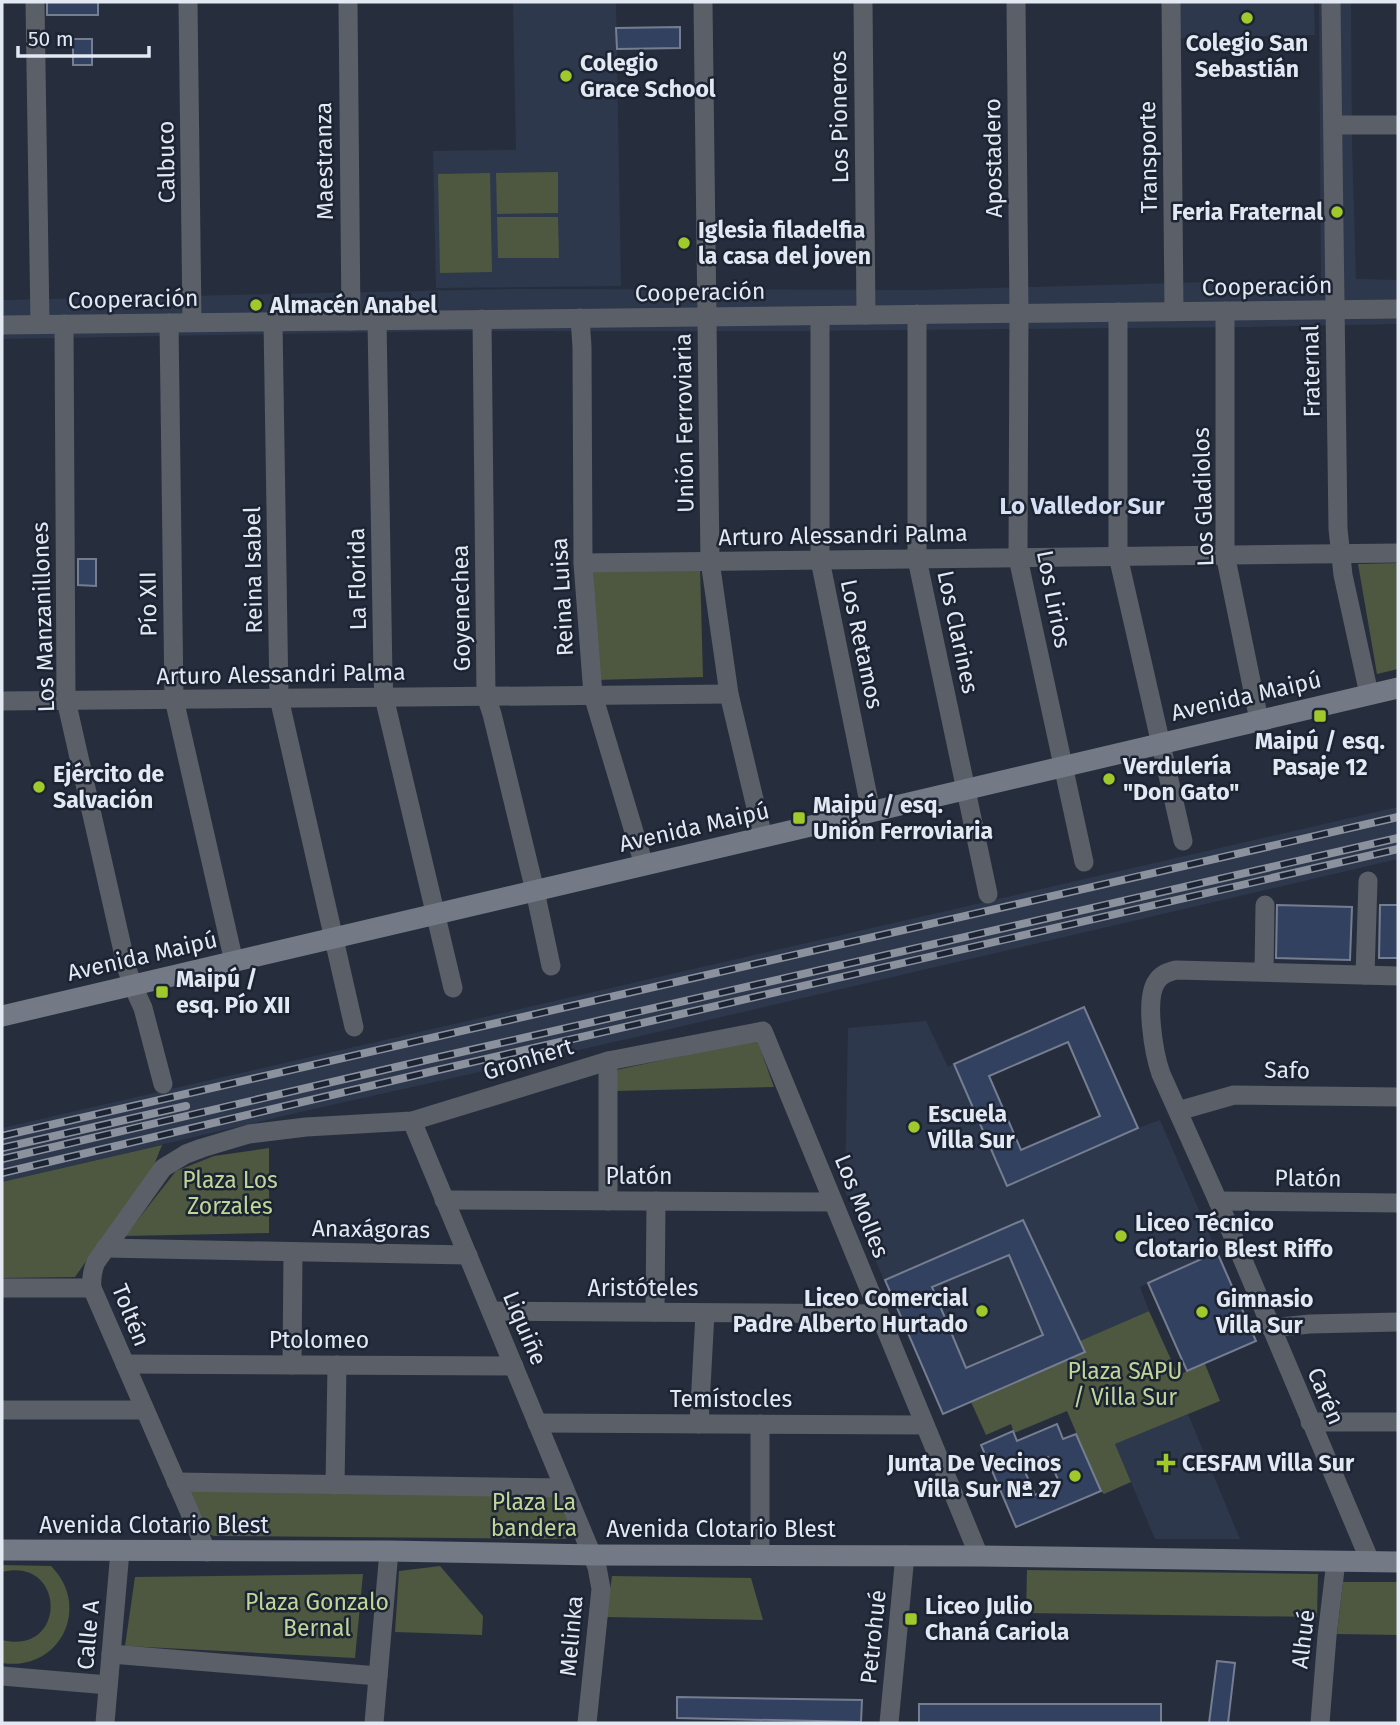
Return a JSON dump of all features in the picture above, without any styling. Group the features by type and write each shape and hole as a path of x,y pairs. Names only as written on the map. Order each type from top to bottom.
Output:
{"main road":[{"name":"Avenida Maipú","path":"2,1016 1398,688"},
{"name":"Avenida Clotario Blest","path":"2,1550 905,1555 1398,1562"}],"street":[{"path":"35,2 40,324"},
{"name":"Calbuco","path":"188,2 192,323"},
{"name":"Maestranza","path":"348,2 351,321"},
{"name":"Unión Ferroviaria","path":"703,2 710,561 729,694 763,837"},
{"name":"Los Pioneros","path":"863,2 866,315"},
{"name":"Apostadero","path":"1016,2 1019,313"},
{"name":"Transporte","path":"1171,2 1174,312"},
{"name":"Fraternal","path":"1331,2 1340,554 1368,694"},
{"path":"1333,125 1398,125"},
{"name":"Cooperación","path":"2,325 1398,309"},
{"name":"Los Gladiolos","path":"1225,311 1225,555 1259,720"},
{"path":"1118,312 1118,556 1183,841"},
{"name":"Los Lirios","path":"1019,313 1018,558 1084,862"},
{"name":"Los Clarines","path":"917,314 917,559 988,894"},
{"name":"Los Retamos","path":"820,316 820,560 871,812"},
{"name":"Reina Luisa","path":"580,318 583,563 593,695 644,865"},
{"name":"Goyenechea","path":"482,319 486,696 551,966"},
{"name":"La Florida","path":"377,320 384,697 453,988"},
{"name":"Reina Isabel","path":"274,321 279,698 354,1027"},
{"name":"Pío XII","path":"169,323 174,699 234,962"},
{"name":"Los Manzanillones","path":"64,324 66,700 127,969 144,1008 163,1084"},
{"name":"Arturo Alessandri Palma","path":"583,563 1398,553"},
{"name":"Arturo Alessandri Palma","path":"2,701 729,694"},
{"path":"1365,975 1368,881"},
{"path":"1264,972 1265,905"},
{"name":"Carén","path":"1370,1561 1218,1201 1161,1074 1157,1063 1150,1002 1157,979 1169,972 1185,969 1398,976"},
{"name":"Gronhert","path":"306,1127 412,1121 608,1061 763,1031"},
{"name":"Los Molles","path":"763,1031 979,1556"},
{"path":"608,1061 608,1200"},
{"name":"Safo","path":"1178,1111 1234,1095 1398,1097"},
{"name":"Liquiñe","path":"412,1121 593,1555"},
{"name":"Toltén","path":"207,1552 92,1287 92,1271 105,1248 163,1168 170,1163 194,1151 249,1134 306,1127"},
{"name":"Platón","path":"444,1200 833,1202"},
{"path":"655,1312 656,1201"},
{"name":"Platón","path":"1218,1201 1398,1203"},
{"name":"Anaxágoras","path":"105,1248 468,1255"},
{"path":"292,1365 293,1252"},
{"path":"2,1288 92,1287"},
{"name":"Aristóteles","path":"491,1311 879,1314"},
{"path":"699,1424 705,1313"},
{"path":"1271,1328 1310,1324 1398,1322"},
{"name":"Ptolomeo","path":"125,1364 514,1366"},
{"path":"335,1485 337,1365"},
{"path":"2,1410 145,1410"},
{"path":"1310,1422 1398,1422"},
{"name":"Temístocles","path":"537,1423 925,1425"},
{"path":"760,1424 760,1555"},
{"name":"Avenida Clotario Blest","path":"176,1482 565,1488"},
{"name":"Calle A","path":"105,1723 120,1551"},
{"path":"374,1723 388,1551"},
{"name":"Melinka","path":"587,1723 601,1589 600,1575 593,1555"},
{"name":"Petrohué","path":"889,1723 905,1555"},
{"name":"Alhué","path":"1320,1723 1336,1561"},
{"path":"111,1654 378,1676"},
{"path":"2,1676 108,1685"}],"shaded area":[{"name":"Colegio Grace School","path":"513,2 616,2 621,286 436,288 433,151 516,150"},
{"name":"Colegio San Sebastián","path":"1178,2 1314,2 1315,35 1179,38"},
{"name":"Feria Fraternal","path":"1319,2 1351,2 1356,279 1398,280 1398,324 797,331 439,331 2,339 2,300 513,289 923,290 1321,279"},
{"path":"1398,807 1398,859 2,1182 2,1128"},
{"path":"926,1021 948,1067 954,1064 1007,1185 1160,1120 1217,1252 1140,1287 1149,1311 1080,1341 1085,1352 943,1414 845,1191 848,1028"},
{"name":"CESFAM Villa Sur","path":"1188,1414 1240,1539 1155,1539 1115,1444"}],"green space":[{"path":"558,172 558,213 497,214 496,173"},
{"path":"490,173 492,272 440,273 438,174"},
{"path":"497,217 558,217 559,258 498,258"},
{"path":"1398,563 1398,669 1377,674 1358,564"},
{"path":"700,567 703,677 596,680 593,570"},
{"path":"757,1040 774,1087 616,1091 616,1070"},
{"path":"162,1145 154,1165 75,1277 2,1278 2,1182"},
{"name":"Plaza Los Zorzales","path":"269,1148 269,1233 125,1236 176,1171 214,1156"},
{"name":"Plaza SAPU / Villa Sur","path":"1149,1311 1178,1375 1205,1364 1220,1401 1115,1444 1131,1482 1104,1494 1101,1491 1067,1411 1014,1433 1011,1424 986,1435 971,1402 1085,1352 1080,1341"},
{"name":"Plaza La bandera","path":"189,1488 557,1492 571,1526 565,1539 214,1536 209,1534"},
{"path":"2,1565 51,1566 63,1582 69,1600 69,1617 64,1633 54,1647 40,1657 22,1663 2,1663 2,1640 24,1641 39,1634 48,1621 51,1606 48,1591 38,1578 23,1571 2,1572"},
{"path":"440,1566 483,1616 482,1635 395,1632 399,1571"},
{"path":"1027,1570 1318,1574 1317,1617 1026,1613"},
{"name":"Plaza Gonzalo Bernal","path":"363,1574 355,1658 125,1646 135,1577"},
{"path":"612,1576 751,1578 763,1620 606,1617"},
{"path":"1343,1582 1398,1582 1398,1635 1337,1634"}],"building":[{"path":"47,2 98,2 98,15 47,15"},
{"path":"680,27 680,48 617,49 616,28"},
{"path":"73,39 92,39 92,65 73,65"},
{"path":"78,559 96,559 96,586 78,585"},
{"path":"1277,905 1352,907 1350,960 1276,958"},
{"path":"1380,905 1398,905 1398,958 1379,958"},
{"path":"1084,1007 1138,1128 1007,1186 954,1064","holes":["1068,1042 1100,1116 1021,1150 989,1076"]},
{"name":"Liceo Comercial Padre Alberto Hurtado","path":"1023,1220 1085,1352 943,1414 885,1280","holes":["1009,1255 1043,1335 966,1368 932,1287"]},
{"name":"Gimnasio Villa Sur","path":"1217,1252 1256,1341 1187,1371 1148,1283"},
{"name":"Junta De Vecinos Villa Sur Nª 27","path":"1057,1424 1063,1439 1076,1434 1101,1491 1016,1527 981,1445 1013,1431 1017,1441","holes":["1048,1457 1060,1484 1035,1495 1023,1467"]},
{"path":"1217,1661 1235,1663 1228,1723 1209,1723"},
{"path":"677,1697 862,1700 861,1722 677,1718"},
{"path":"919,1704 1161,1704 1161,1723 919,1723"}],"railway":[{"path":"2,1136 1398,817"},
{"path":"2,1159 1398,838"},
{"path":"2,1173 1398,849"},
{"path":"2,1148 186,1106"}],"place":[{"name":"Colegio San Sebastián","path":"1247,18"},
{"name":"Colegio Grace School","path":"566,76"},
{"name":"Feria Fraternal","path":"1337,212"},
{"name":"Iglesia filadelfia la casa del joven","path":"684,243"},
{"name":"Almacén Anabel","path":"256,305"},
{"name":"Maipú / esq. Pasaje 12","path":"1320,716"},
{"name":"Verdulería \"Don Gato\"","path":"1109,779"},
{"name":"Ejército de Salvación","path":"39,787"},
{"name":"Maipú / esq. Unión Ferroviaria","path":"799,818"},
{"name":"Maipú / esq. Pío XII","path":"162,992"},
{"name":"Escuela Villa Sur","path":"914,1127"},
{"name":"Liceo Técnico Clotario Blest Riffo","path":"1121,1236"},
{"name":"Liceo Comercial Padre Alberto Hurtado","path":"982,1311"},
{"name":"Gimnasio Villa Sur","path":"1202,1312"},
{"name":"CESFAM Villa Sur","path":"1166,1463"},
{"name":"Junta De Vecinos Villa Sur Nª 27","path":"1075,1476"},
{"name":"Liceo Julio Chaná Cariola","path":"911,1619"}],"district":[{"name":"Lo Valledor Sur","path":"1082,506"}]}
